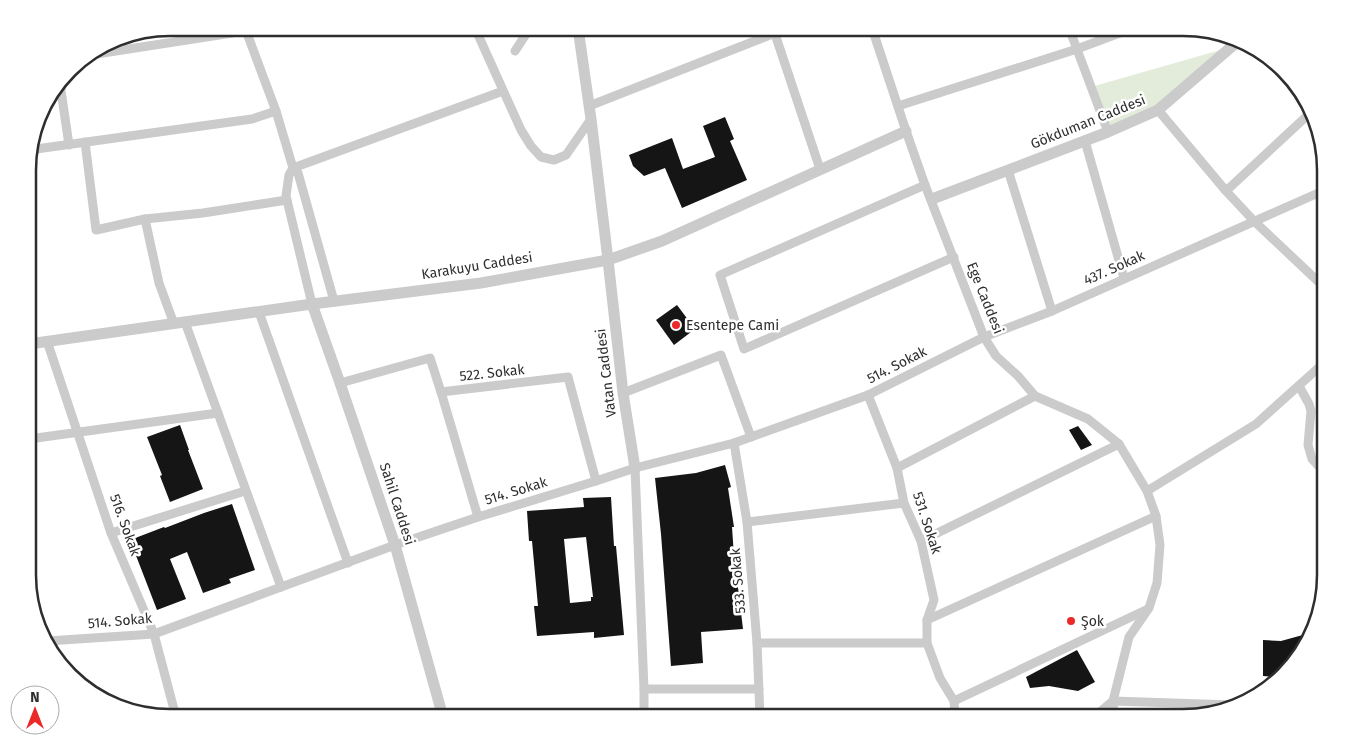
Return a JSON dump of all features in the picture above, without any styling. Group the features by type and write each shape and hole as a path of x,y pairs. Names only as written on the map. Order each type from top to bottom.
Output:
{"street":[{"path":"589,106 758,36"},
{"path":"776,36 820,169"},
{"name":"Ege Caddesi","path":"875,36 906,131 984,337 996,356 1018,376 1035,396 1088,420 1119,444 1146,490 1156,516 1160,545 1157,583 1149,608 1129,637 1113,700 1113,708"},
{"path":"1072,36 1108,132"},
{"path":"898,106 1077,49 1111,36"},
{"path":"107,52 206,37"},
{"path":"247,37 276,111 293,168 298,173 334,302"},
{"path":"479,37 521,130 541,157 554,160 566,155 591,119"},
{"path":"515,52 525,37"},
{"name":"Vatan Caddesi","path":"579,37 608,260 622,393 634,468 644,709"},
{"name":"Gökduman Caddesi","path":"932,200 1108,132 1158,110 1232,46"},
{"path":"312,304 286,196 289,175 293,168 503,91"},
{"path":"61,93 69,145"},
{"path":"1158,110 1226,191 1254,221 1317,280"},
{"path":"38,149 252,119 276,111"},
{"path":"1226,191 1306,117"},
{"name":"Karakuyu Caddesi","path":"37,343 312,304 481,283 608,260 662,241 906,131"},
{"path":"1085,141 1124,278"},
{"path":"85,142 96,230 145,219 203,213 287,200"},
{"path":"1008,170 1052,311"},
{"path":"926,185 720,276 744,349 954,257"},
{"name":"437. Sokak","path":"984,337 1052,311 1317,193"},
{"path":"145,219 159,283 180,323 218,414 281,587"},
{"name":"Sahil Caddesi","path":"312,304 395,545 441,709"},
{"path":"259,312 348,562"},
{"name":"514. Sokak","path":"54,641 154,634 395,545 478,517 634,468 751,437 868,395 984,337"},
{"name":"516. Sokak","path":"47,341 111,533 154,634 174,709"},
{"path":"622,393 721,355 751,437"},
{"name":"522. Sokak","path":"340,383 430,358 442,392 568,377 596,481"},
{"path":"1146,490 1256,424 1317,369"},
{"path":"1299,386 1309,404 1308,446 1312,459 1317,464"},
{"path":"442,392 478,517"},
{"name":"531. Sokak","path":"868,395 897,468 904,503 921,542 934,600 927,620 927,643 940,678 954,701 954,708"},
{"path":"897,468 1035,396"},
{"path":"36,438 218,414"},
{"name":"533. Sokak","path":"734,443 747,522 757,643 760,708"},
{"path":"921,542 1119,444"},
{"path":"111,533 245,490"},
{"path":"747,522 904,503"},
{"path":"927,620 1156,516"},
{"path":"954,701 1149,608"},
{"path":"757,643 927,643"},
{"path":"644,689 759,689"},
{"path":"1104,708 1113,700 1219,704"}],"green space":[{"path":"1231,45 1233,46 1159,112 1108,132 1091,87 1231,47"}],"building":[{"path":"725,117 734,139 730,141 747,180 682,208 665,168 644,176 633,166 629,155 672,138 683,169 715,157 703,126"},
{"name":"Esentepe Cami","path":"677,305 695,329 674,345 656,320"},
{"path":"180,425 203,489 170,502 147,437"},
{"path":"1078,426 1092,445 1081,450 1069,430"},
{"path":"725,465 731,487 728,488 734,527 732,527 735,571 743,629 701,632 703,663 671,666 655,478 696,473"},
{"path":"611,497 614,546 616,546 624,635 594,638 594,632 537,636 534,606 538,606 532,541 529,541 527,511 584,507 583,498","holes":["586,537 593,597 591,597 591,601 570,603 564,539"]},
{"path":"232,504 255,570 229,579 231,583 203,593 187,552 170,559 186,599 157,610 130,540"},
{"path":"1302,635 1283,663 1269,676 1263,676 1263,640 1281,641"},
{"path":"1077,650 1095,682 1078,691 1049,686 1030,688 1026,677"}],"place":[{"name":"Esentepe Cami","path":"676,325"},
{"name":"Şok","path":"1071,621"}]}
